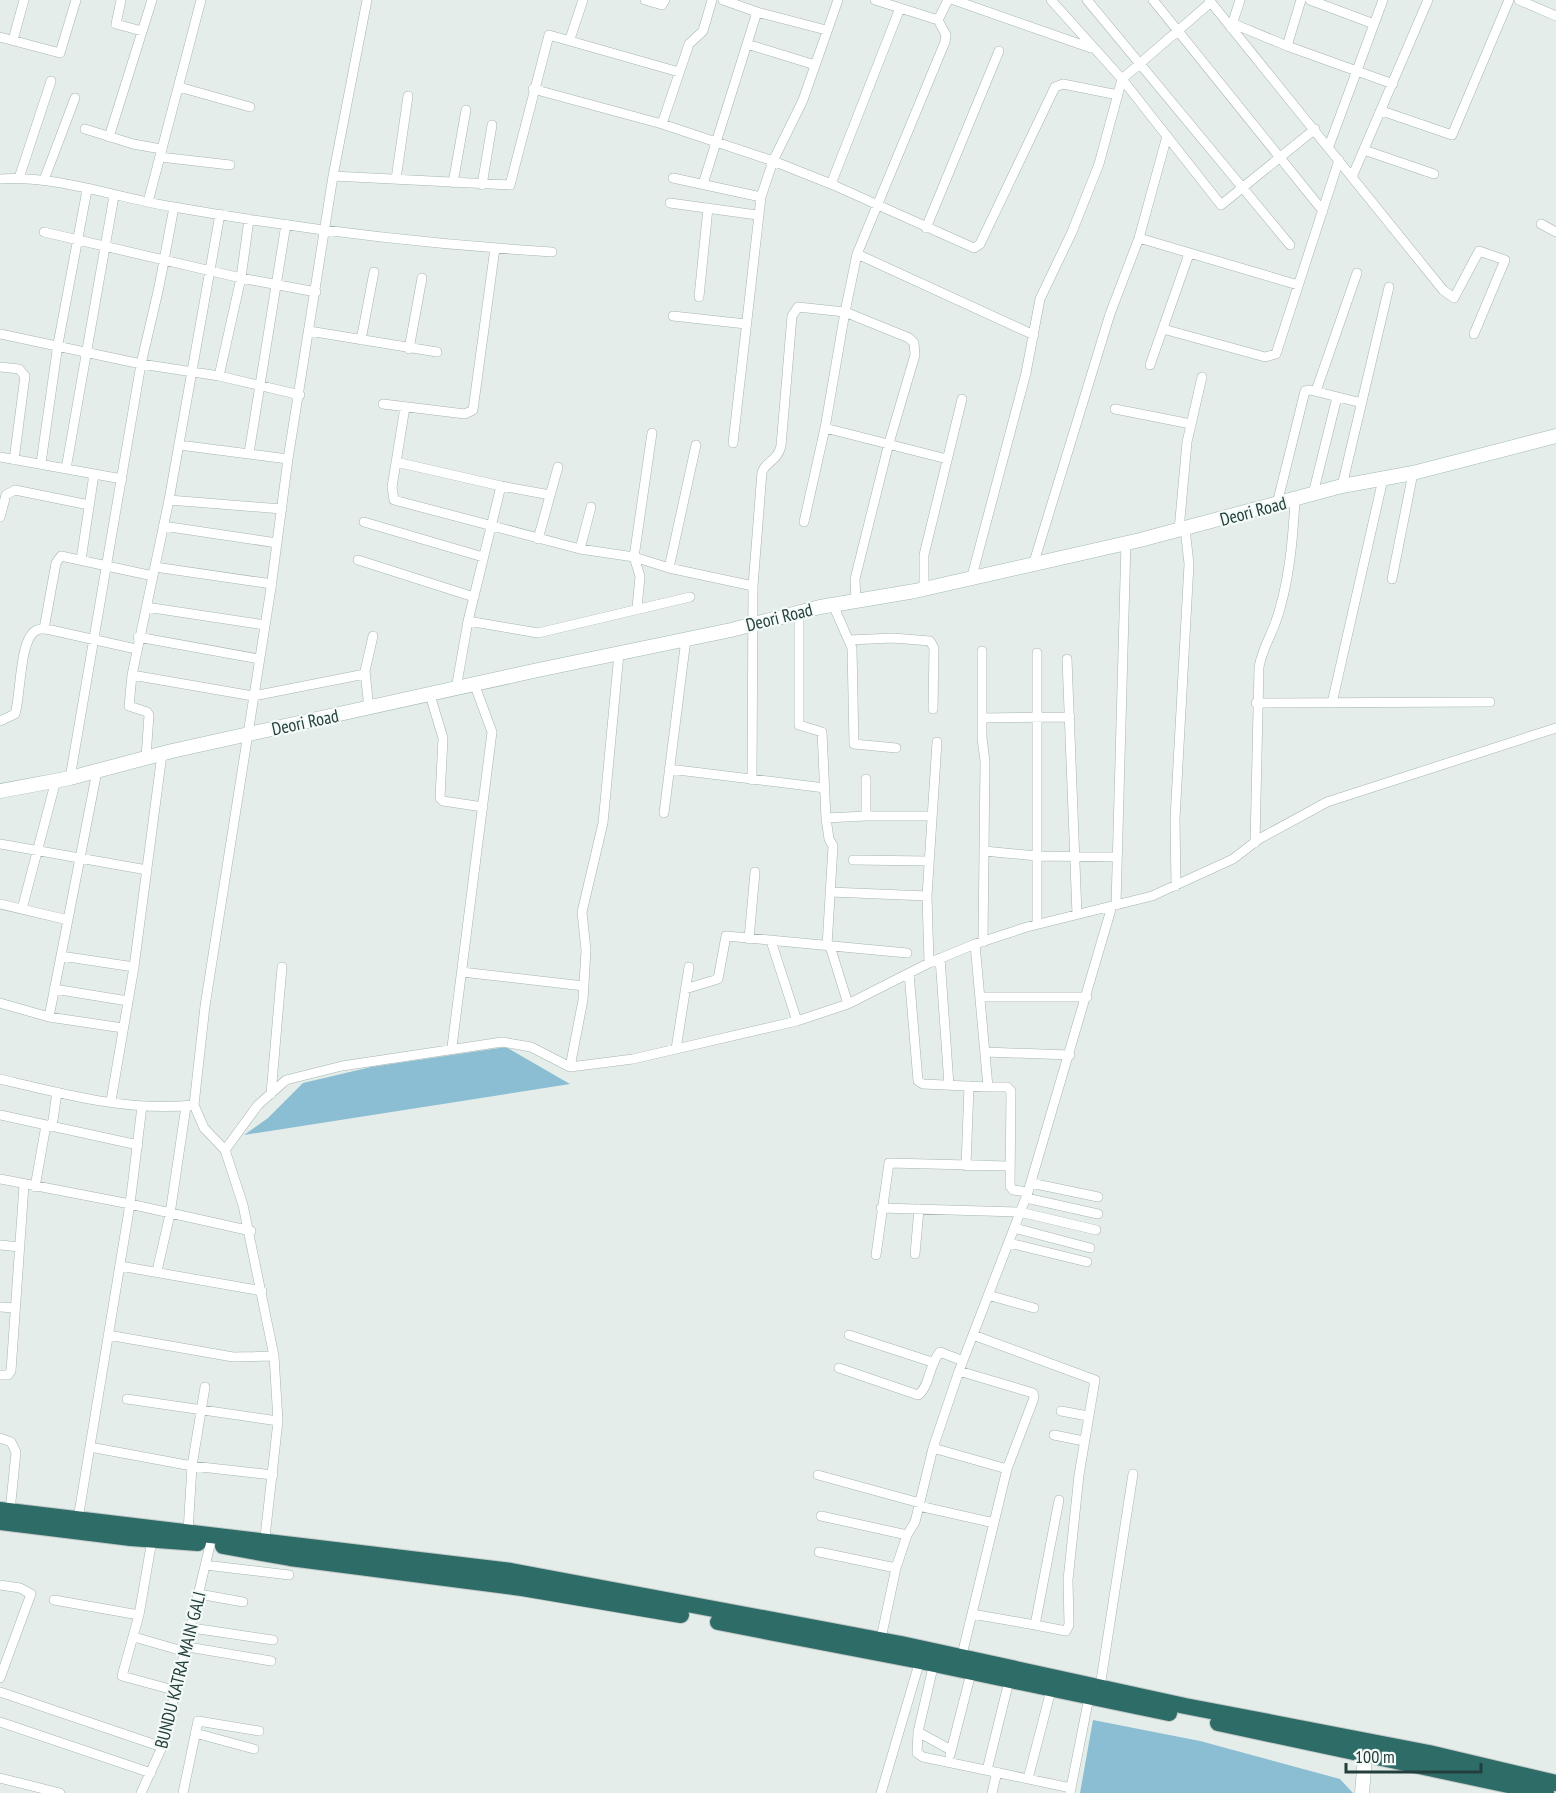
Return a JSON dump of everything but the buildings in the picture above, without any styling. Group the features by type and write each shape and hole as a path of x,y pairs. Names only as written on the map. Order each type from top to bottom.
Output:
{"highway":[{"path":"3,1514 78,1519 188,1532 264,1548"},
{"path":"3,1514 152,1540 264,1548 511,1572 929,1656 1009,1681 1051,1690 1095,1692"},
{"path":"964,1666 1366,1747 1504,1768 1556,1783"},
{"path":"1366,1747 1546,1793"}],"street":[{"path":"13,40 24,0"},
{"path":"0,37 60,52 76,0"},
{"path":"121,0 116,24 142,31"},
{"path":"109,137 153,0"},
{"path":"148,202 201,0"},
{"path":"157,1272 171,1214 190,1106 333,176 367,0"},
{"path":"570,39 583,0"},
{"path":"645,0 662,4 665,0"},
{"path":"662,124 689,44 703,31 712,0"},
{"path":"723,0 757,12 826,30"},
{"path":"733,443 757,215 761,197 773,161 803,100 838,0"},
{"path":"804,522 825,428 857,254 946,35 938,20 888,2 875,0"},
{"path":"938,20 948,0"},
{"path":"954,0 1093,48"},
{"path":"1051,0 1122,79 1221,205 1244,189 1315,129"},
{"path":"1087,0 1290,245"},
{"path":"1153,0 1323,211"},
{"path":"1232,26 1240,0"},
{"path":"1287,46 1301,0"},
{"path":"1310,0 1374,24"},
{"path":"1329,146 1383,0"},
{"path":"1352,177 1428,0"},
{"path":"1382,111 1452,135 1509,0"},
{"path":"1519,0 1556,16"},
{"path":"972,576 1034,335 1040,300 1086,199 1099,164 1122,79 1210,1 1422,264 1454,298 1479,251 1505,260 1474,334"},
{"path":"831,184 900,8"},
{"path":"703,184 757,12"},
{"path":"1232,26 1393,84"},
{"path":"333,176 507,186 512,183 546,37 553,34 679,72"},
{"path":"747,44 815,65"},
{"path":"926,228 999,51"},
{"path":"19,178 51,81"},
{"path":"533,89 662,124 773,161 878,204 972,248 977,248 1055,87 1063,84 1118,95"},
{"path":"179,87 250,107"},
{"path":"396,179 408,96"},
{"path":"45,180 75,98"},
{"path":"453,183 466,110"},
{"path":"482,185 492,125"},
{"path":"86,129 160,153 230,165"},
{"path":"1034,562 1110,314 1139,238 1167,136"},
{"path":"1364,150 1434,174"},
{"path":"1163,329 1264,357 1274,356 1339,160"},
{"path":"673,178 761,197"},
{"path":"0,179 45,180 174,207 326,231 552,252"},
{"path":"41,463 58,344 87,190"},
{"path":"66,469 114,196"},
{"path":"670,203 757,215"},
{"path":"22,909 38,851 63,779 93,639 141,364 174,207"},
{"path":"699,297 708,208"},
{"path":"146,757 149,715 147,712 129,706 132,675 138,637 169,500 220,214"},
{"path":"219,376 241,278 249,219"},
{"path":"249,453 286,224"},
{"path":"1541,224 1556,232"},
{"path":"44,232 241,278 316,292"},
{"path":"1139,238 1298,285"},
{"path":"383,404 465,414 473,410 495,248"},
{"path":"857,254 1034,335"},
{"path":"1150,365 1189,254"},
{"path":"361,340 374,272"},
{"path":"1316,391 1357,273"},
{"path":"409,350 422,278"},
{"path":"1342,486 1389,287"},
{"path":"752,780 753,585 762,472 766,465 775,460 781,446 792,316 798,307 845,312 909,338 915,343 915,355 889,443 855,579 856,601"},
{"path":"673,316 746,324"},
{"path":"309,331 409,350 436,352"},
{"path":"0,334 58,344 141,364 219,376 300,396"},
{"path":"0,367 19,369 25,376 14,460"},
{"path":"1176,886 1175,819 1189,564 1182,529 1191,424 1202,377"},
{"path":"1277,504 1304,393 1310,390 1316,391 1362,403"},
{"path":"1313,494 1337,397"},
{"path":"924,589 924,555 962,399"},
{"path":"405,407 391,494 394,500 579,549 634,557 669,568 753,585"},
{"path":"1115,409 1191,424"},
{"path":"825,428 947,459"},
{"path":"637,608 640,576 634,557 652,433"},
{"name":"Deori Road","path":"0,791 63,779 146,757 476,686 799,612 924,589 972,576 1126,543 1342,486 1413,473 1556,436"},
{"path":"179,445 288,459"},
{"path":"669,568 696,445"},
{"path":"0,457 122,479"},
{"path":"396,462 550,495"},
{"path":"538,538 558,467"},
{"path":"1392,579 1413,473"},
{"path":"81,560 94,474"},
{"path":"1332,703 1383,478"},
{"path":"456,689 468,621 501,486"},
{"path":"0,516 6,495 15,490 89,505"},
{"path":"1255,843 1256,703 1261,652 1275,624 1284,589 1294,529 1295,499"},
{"path":"169,500 282,509"},
{"path":"579,549 591,507"},
{"path":"364,522 483,558"},
{"path":"163,526 277,543"},
{"path":"880,1647 896,1569 907,1535 915,1522 933,1448 959,1371 1028,1191 1114,905 1126,543"},
{"path":"44,629 58,559 66,556 106,565 272,584"},
{"path":"358,560 474,597"},
{"path":"468,621 538,633 690,597"},
{"path":"833,605 852,648 854,744 896,748"},
{"path":"146,607 265,625"},
{"path":"799,612 799,724 822,732 826,818 829,839 833,846 828,946 849,1004"},
{"path":"0,721 15,714 28,637 39,628 136,649"},
{"path":"369,709 365,660 373,636"},
{"path":"138,637 259,658"},
{"path":"849,640 893,638 930,641 934,648 933,709"},
{"path":"664,813 686,639"},
{"path":"982,651 982,718 985,761 984,851 979,943 980,997 988,1087"},
{"path":"570,1067 584,986 586,950 582,912 603,823 618,653"},
{"path":"1037,653 1037,924"},
{"path":"1067,659 1077,914"},
{"path":"132,675 253,696 365,674"},
{"path":"452,1047 492,732 476,686"},
{"path":"430,695 443,738 440,798 443,801 483,807"},
{"path":"1256,703 1490,702"},
{"path":"982,718 1070,717"},
{"path":"225,1150 258,1105 286,1080 342,1066 452,1047 502,1042 516,1043 570,1067 633,1059 797,1021 849,1004 929,963 979,943 1037,924 1152,896 1233,859 1255,843 1328,802 1556,728"},
{"path":"929,963 928,861 937,742"},
{"path":"111,1101 134,967 162,754"},
{"path":"669,769 825,788"},
{"path":"49,1017 97,771"},
{"path":"866,779 866,816"},
{"path":"826,818 932,816"},
{"path":"0,844 147,870"},
{"path":"984,851 1037,856 1117,857"},
{"path":"853,860 928,861"},
{"path":"749,939 755,872"},
{"path":"830,892 927,896"},
{"path":"0,903 68,920"},
{"path":"686,989 718,979 724,937 907,953"},
{"path":"771,941 797,1021"},
{"path":"61,956 134,967"},
{"path":"940,958 948,1085"},
{"path":"271,1094 282,967"},
{"path":"676,1049 689,967"},
{"path":"462,972 584,986"},
{"path":"909,973 916,1077 923,1084 1007,1087 1011,1091 1008,1167 1011,1189 1098,1197"},
{"path":"54,989 128,1001"},
{"path":"980,997 1087,997"},
{"path":"0,1003 49,1017 123,1028"},
{"path":"985,1052 1070,1054"},
{"path":"0,1079 57,1092 142,1106 190,1106"},
{"path":"966,1166 969,1086"},
{"path":"35,1187 57,1092"},
{"path":"78,1519 130,1203 142,1106"},
{"path":"190,1106 204,1128 225,1150 251,1231 274,1356 278,1421 264,1548"},
{"path":"0,1116 138,1145"},
{"path":"876,1255 886,1165 892,1162 1008,1167"},
{"path":"0,1179 130,1203 251,1231"},
{"path":"0,1375 8,1375 11,1371 24,1185"},
{"path":"1028,1191 1098,1214"},
{"path":"881,1208 1020,1212 1096,1230"},
{"path":"915,1254 919,1209"},
{"path":"1014,1228 1090,1248"},
{"path":"1009,1243 1087,1262"},
{"path":"0,1245 20,1247"},
{"path":"120,1266 262,1291"},
{"path":"988,1295 1034,1308"},
{"path":"0,1307 15,1308"},
{"path":"108,1335 233,1357 274,1356"},
{"path":"849,1335 932,1362"},
{"path":"972,1614 1066,1631 1070,1625 1068,1580 1084,1441 1096,1384 1092,1377 973,1335"},
{"path":"839,1368 918,1395 923,1391 932,1362 942,1351 963,1361"},
{"path":"948,1763 972,1614 1007,1469 1034,1398 1033,1394 959,1371"},
{"path":"188,1532 192,1466 205,1387"},
{"path":"127,1399 278,1421"},
{"path":"1061,1411 1088,1416"},
{"path":"1054,1435 1084,1441"},
{"path":"0,1438 11,1442 16,1452 3,1514"},
{"path":"90,1447 192,1466 273,1475"},
{"path":"933,1448 1007,1469"},
{"path":"929,1656 917,1753 922,1757 1071,1790 1095,1692 1133,1474"},
{"path":"818,1475 919,1505 994,1522"},
{"path":"1035,1625 1059,1500"},
{"path":"822,1516 907,1535"},
{"path":"152,1540 139,1615 123,1677 177,1691"},
{"name":"BUNDU KATRA MAIN GALI","path":"141,1793 162,1747 210,1545"},
{"path":"819,1552 896,1569"},
{"path":"206,1564 289,1575"},
{"path":"0,1585 20,1588 31,1593 0,1678"},
{"path":"199,1594 243,1602"},
{"path":"54,1600 139,1615"},
{"path":"192,1628 273,1640"},
{"path":"134,1637 187,1649 271,1660"},
{"path":"881,1793 929,1656"},
{"path":"987,1770 1009,1681"},
{"path":"1028,1779 1051,1690"},
{"path":"0,1692 162,1747"},
{"path":"183,1793 199,1720 259,1731"},
{"path":"0,1722 151,1773"},
{"path":"918,1732 951,1750"},
{"path":"195,1733 254,1749"},
{"path":"1362,1793 1366,1747"},
{"path":"992,1793 997,1772"},
{"path":"0,1778 60,1793"}],"water":[{"path":"506,1047 570,1084 244,1135 268,1118 303,1083 371,1067"},
{"path":"1093,1720 1200,1741 1340,1779 1353,1793 1080,1793"}]}
